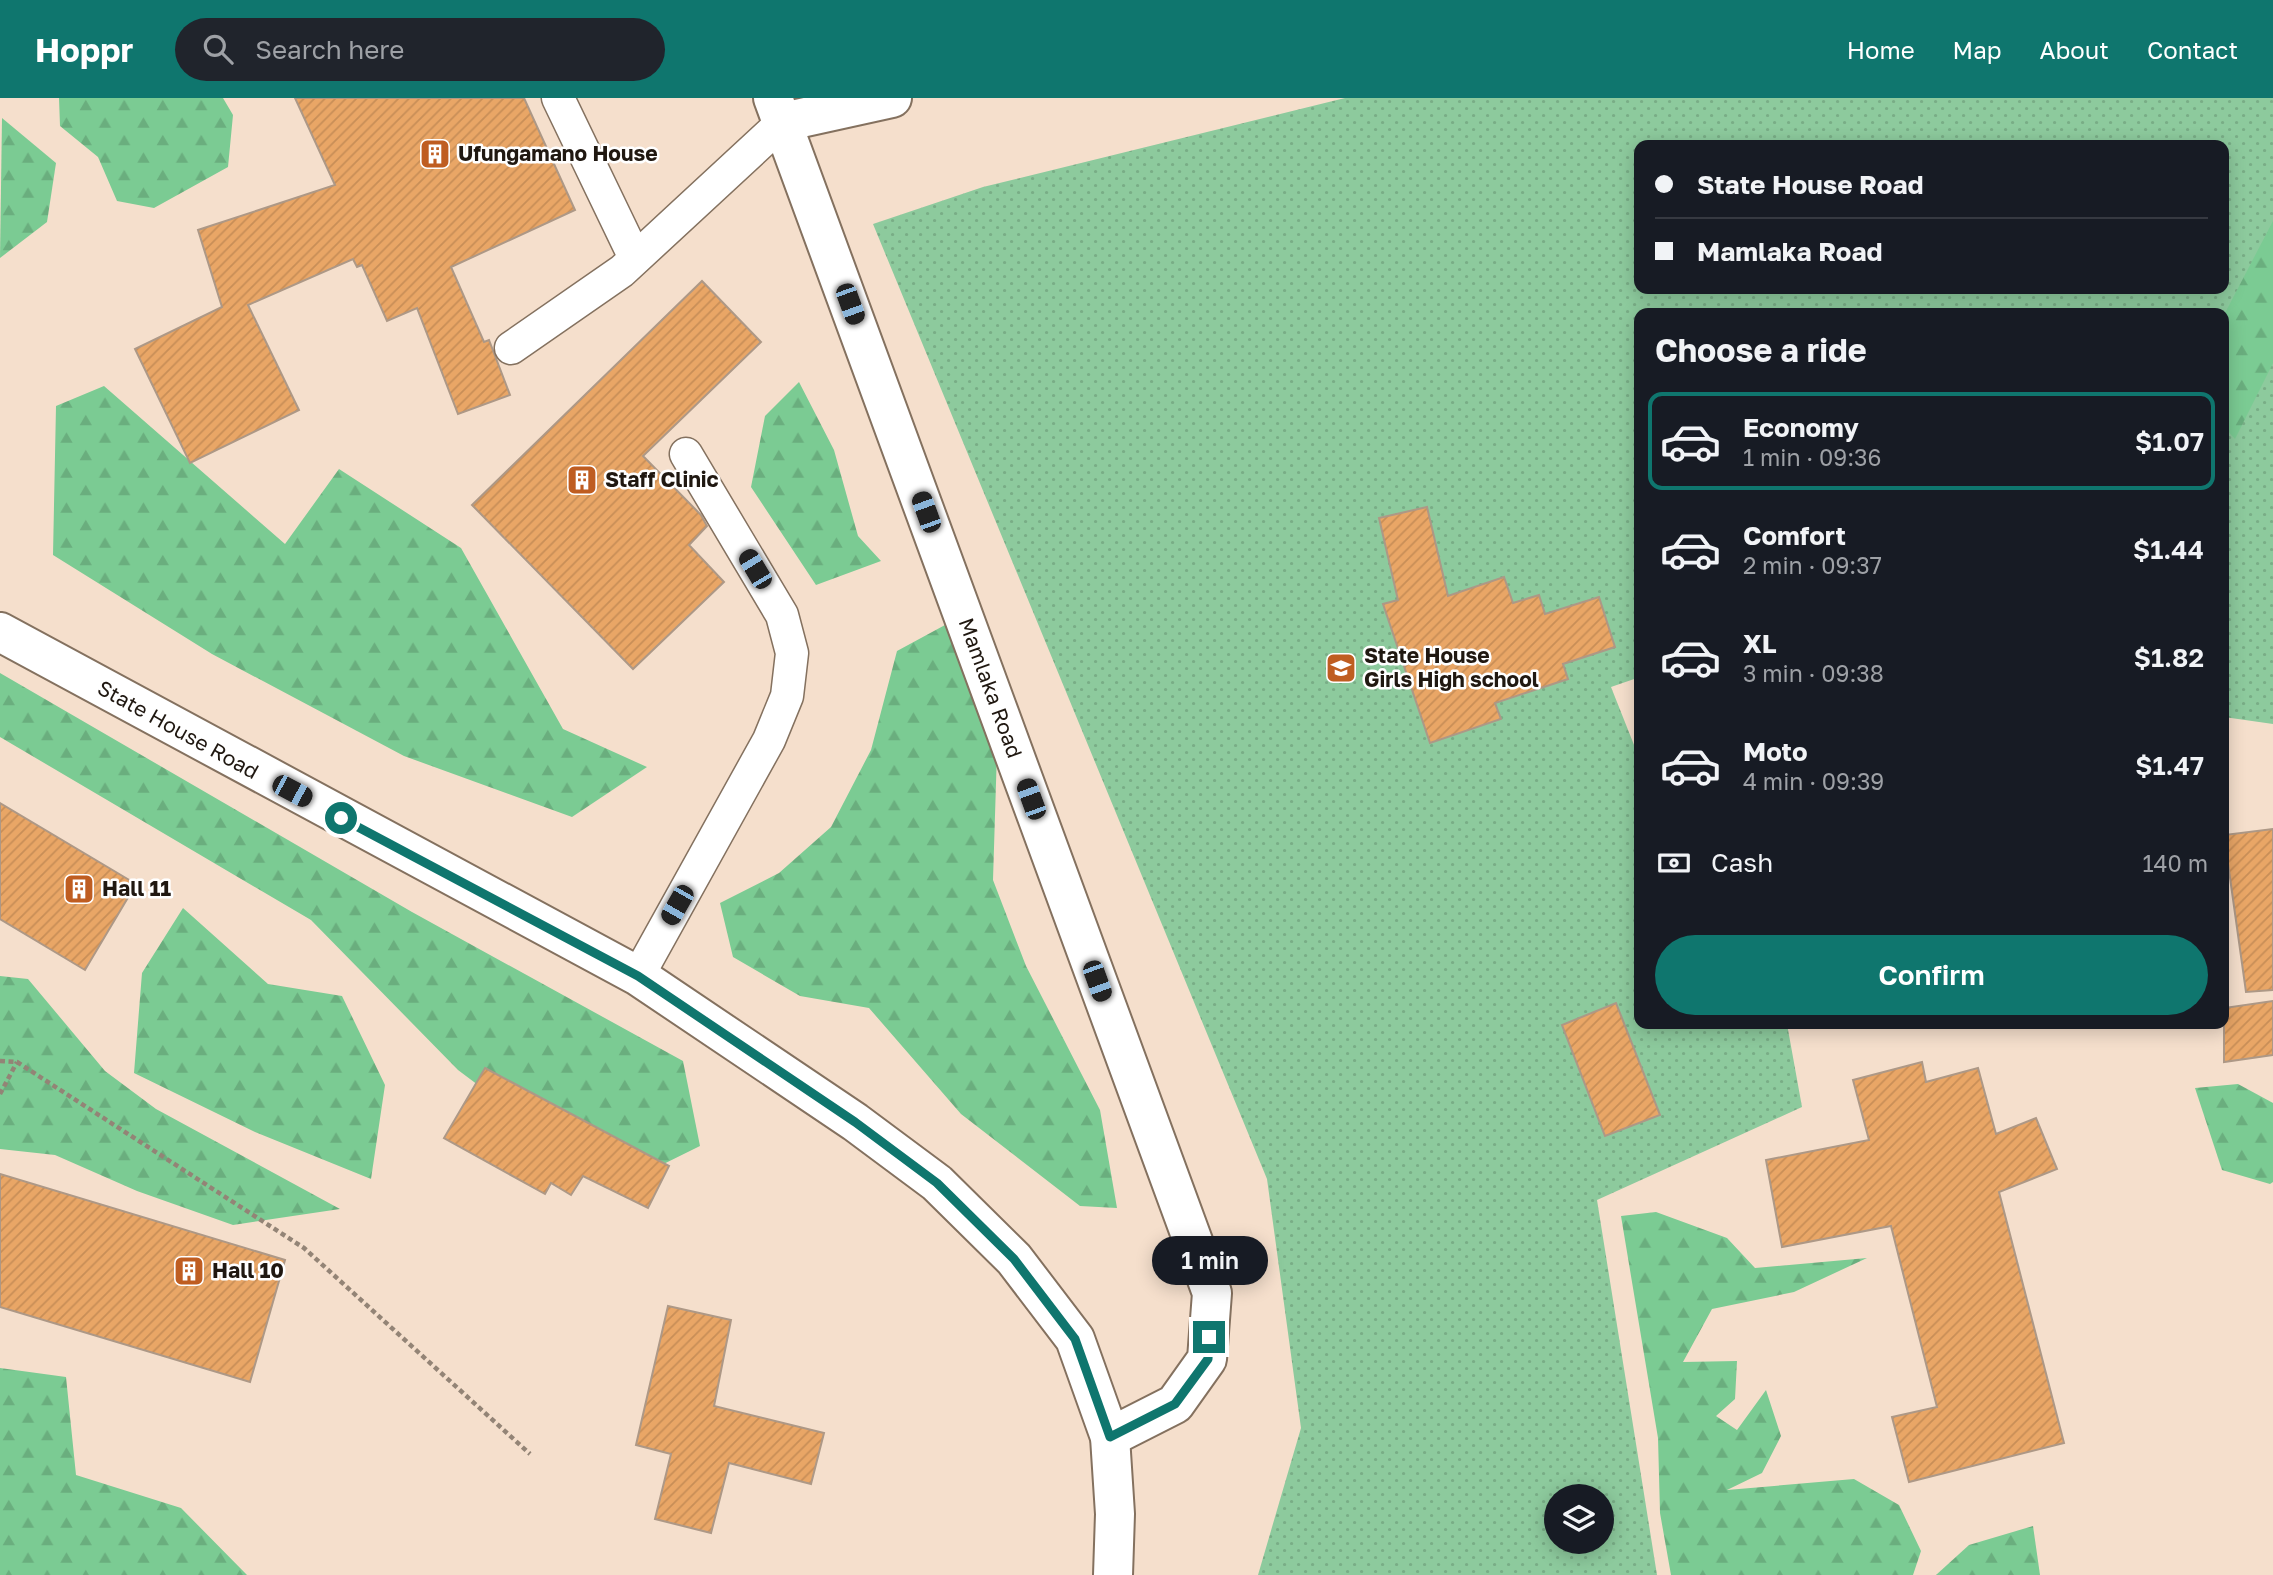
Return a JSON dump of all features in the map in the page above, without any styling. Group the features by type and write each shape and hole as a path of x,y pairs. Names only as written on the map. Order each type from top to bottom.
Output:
{"street":[{"path":"778,110 892,98"},
{"name":"Mamlaka Road","path":"778,110 1212,1293 1208,1359 1175,1404 1110,1437"},
{"name":"State House Road","path":"0,632 638,976 855,1122 937,1183 1014,1259 1075,1339 1110,1437 1115,1514 1113,1575"}],"lane":[{"path":"558,98 635,258"},
{"path":"511,348 621,271 778,110"},
{"path":"638,976 769,740 787,696 792,653 782,615 686,454"}],"path":[{"path":"0,1061 17,1062 304,1248 530,1454"},
{"path":"0,1094 17,1062"}],"green space":[{"path":"59,98 223,98 233,115 228,167 154,208 117,201 98,157 60,126"},
{"name":"State House Girls High school","path":"1345,98 2273,98 2273,724 2229,718 2229,308 1634,308 1634,679 1611,687 1634,745 1634,1029 1788,1029 1802,1107 1597,1200 1657,1575 1258,1575 1301,1428 1267,1179 873,224 983,187"},
{"path":"2,118 56,163 47,222 0,258"},
{"path":"2273,221 2273,363 2235,439 2229,432 2228,308"},
{"path":"799,382 834,450 858,536 881,561 816,585 751,487 765,416"},
{"path":"104,386 285,544 339,469 461,548 563,729 647,767 572,817 404,756 212,654 53,555 56,406"},
{"path":"945,625 997,751 993,880 1026,966 1100,1110 1117,1208 1080,1206 961,1114 869,1008 800,996 733,957 720,903 779,873 831,827 871,750 897,651"},
{"path":"0,673 412,912 683,1061 700,1146 615,1188 458,1070 311,920 0,737"},
{"path":"183,908 268,984 342,996 385,1085 371,1179 255,1132 134,1073 142,973"},
{"path":"0,976 28,979 105,1071 156,1109 340,1209 233,1225 137,1191 55,1155 0,1149"},
{"path":"2238,1084 2273,1103 2273,1182 2270,1184 2222,1170 2195,1088"},
{"path":"1656,1212 1727,1238 1755,1268 1867,1258 1794,1292 1712,1309 1683,1362 1737,1361 1735,1399 1716,1416 1737,1430 1766,1390 1781,1436 1762,1473 1727,1490 1854,1479 1899,1505 1921,1551 1913,1575 1671,1575 1660,1513 1658,1438 1621,1216"},
{"path":"0,1368 66,1377 76,1475 181,1508 247,1575 0,1575"},
{"path":"2033,1526 2040,1575 1936,1575 1969,1545"}],"building":[{"path":"295,98 524,98 575,210 451,267 484,342 489,340 510,395 458,414 417,308 387,321 362,265 357,267 353,259 248,305 299,410 190,463 135,349 222,307 198,230 335,185"},
{"name":"Staff Clinic","path":"702,281 761,342 643,456 701,515 707,526 689,545 724,582 633,669 472,505"},
{"path":"1427,507 1448,596 1504,577 1513,603 1539,595 1545,614 1599,597 1615,647 1563,664 1568,679 1495,703 1501,719 1430,743 1383,604 1398,600 1379,518"},
{"name":"Hall 11","path":"0,803 136,884 85,970 0,919"},
{"path":"2273,829 2273,990 2246,992 2229,871 2229,834"},
{"path":"2273,1001 2273,1055 2224,1062 2224,1029 2229,1029 2229,1007"},
{"path":"1616,1003 1660,1115 1605,1136 1562,1025"},
{"path":"1922,1062 1926,1082 1978,1068 1996,1134 2036,1118 2057,1169 1999,1192 2064,1443 1909,1482 1892,1417 1937,1407 1891,1226 1782,1247 1766,1160 1869,1140 1853,1080"},
{"path":"485,1068 669,1166 648,1208 583,1176 571,1195 551,1183 545,1194 444,1138"},
{"name":"Hall 10","path":"0,1174 285,1260 250,1382 0,1307"},
{"path":"668,1306 731,1320 714,1406 824,1433 811,1484 729,1463 711,1533 655,1519 671,1454 636,1445"}],"place":[{"name":"Ufungamano House","path":"435,154"},
{"name":"Staff Clinic","path":"582,480"},
{"name":"State House Girls High school","path":"1341,668"},
{"name":"Hall 11","path":"79,889"},
{"name":"Hall 10","path":"189,1271"}],"route":[{"path":"341,818 638,976 855,1122 937,1183 1014,1259 1075,1339 1110,1437 1175,1404 1208,1359 1209,1337"}]}
